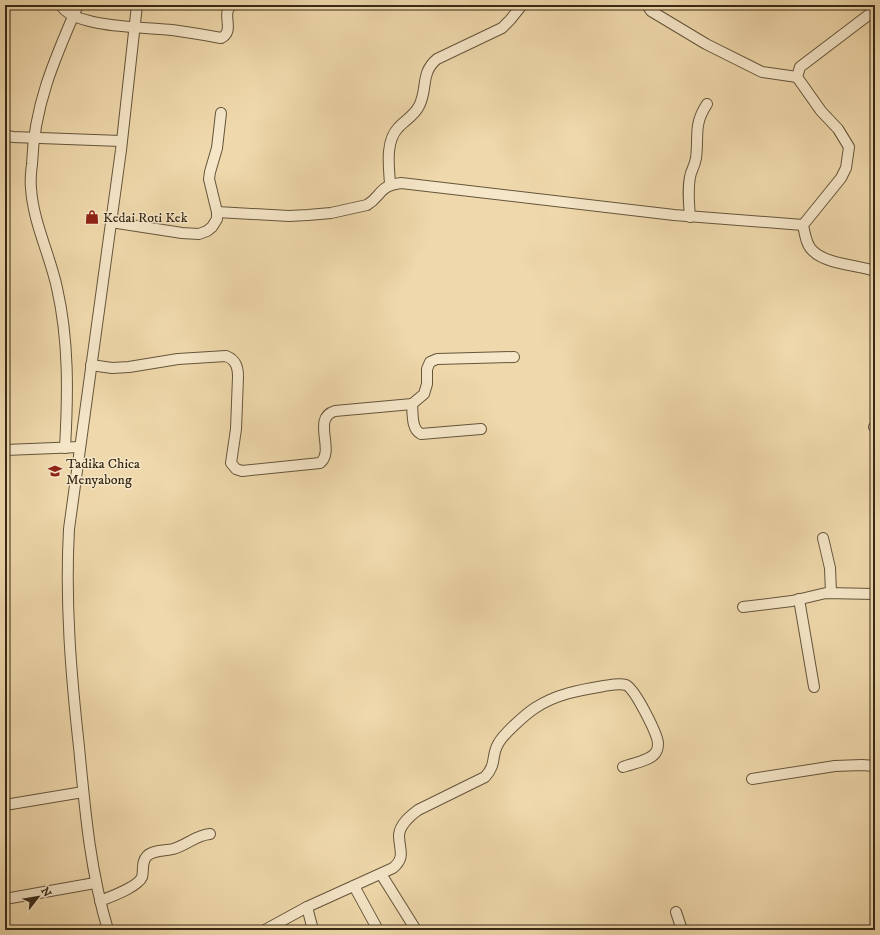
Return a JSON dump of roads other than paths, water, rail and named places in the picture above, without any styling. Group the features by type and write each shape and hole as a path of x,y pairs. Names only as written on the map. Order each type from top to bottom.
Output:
{"street":[{"path":"61,5 65,11 74,16 104,24 173,30 221,38 224,37 229,29 227,11 232,5"},
{"path":"65,448 68,405 65,340 57,287 33,204 31,188 34,137 39,105 46,83 78,5"},
{"path":"108,930 95,883 83,792 71,666 68,585 69,529 122,141 137,5"},
{"path":"390,184 389,151 394,134 397,129 414,114 419,106 427,70 432,63 437,59 502,28 522,5"},
{"path":"647,5 651,11 706,44 762,72 797,77 821,111 838,129 849,147 846,168 841,178 825,200 803,225"},
{"path":"797,77 800,67 875,10"},
{"path":"690,217 691,174 696,157 696,131 701,114 707,104"},
{"path":"111,222 182,233 199,234 207,232 217,219 217,212 209,179 217,148 221,113"},
{"path":"5,135 13,137 122,141"},
{"path":"217,212 289,216 331,213 367,206 379,192 390,184 401,183 690,217 803,225"},
{"path":"803,225 808,245 820,256 828,260 875,271"},
{"path":"92,365 112,368 129,367 178,359 226,356 232,358 238,369 238,377 236,429 231,463 236,469 242,471 323,461 325,454 324,421 328,414 332,412 412,404 424,394 427,384 427,369 430,362 437,360 514,357"},
{"path":"412,404 415,427 417,432 421,434 480,429"},
{"path":"5,450 80,447"},
{"path":"823,538 830,568 831,593"},
{"path":"743,607 831,593 875,594"},
{"path":"799,599 814,687"},
{"path":"265,930 307,907 393,868 399,863 401,856 399,834 403,824 409,816 418,810 485,777 491,771 496,749 502,737 535,708 551,699 566,693 618,684 626,685 631,689 640,703 658,744 654,755 623,767"},
{"path":"752,779 835,766 875,766"},
{"path":"5,804 83,792"},
{"path":"100,902 136,884 141,878 143,862 147,856 154,852 175,849 196,837 203,834 210,834"},
{"path":"381,874 416,930"},
{"path":"5,899 95,883"},
{"path":"354,886 378,930"},
{"path":"307,907 313,930"},
{"path":"676,912 682,930"}],"place":[{"name":"Kedai Roti Kek","path":"92,217"},
{"name":"Tadika Chica Menyabong","path":"55,471"}]}
